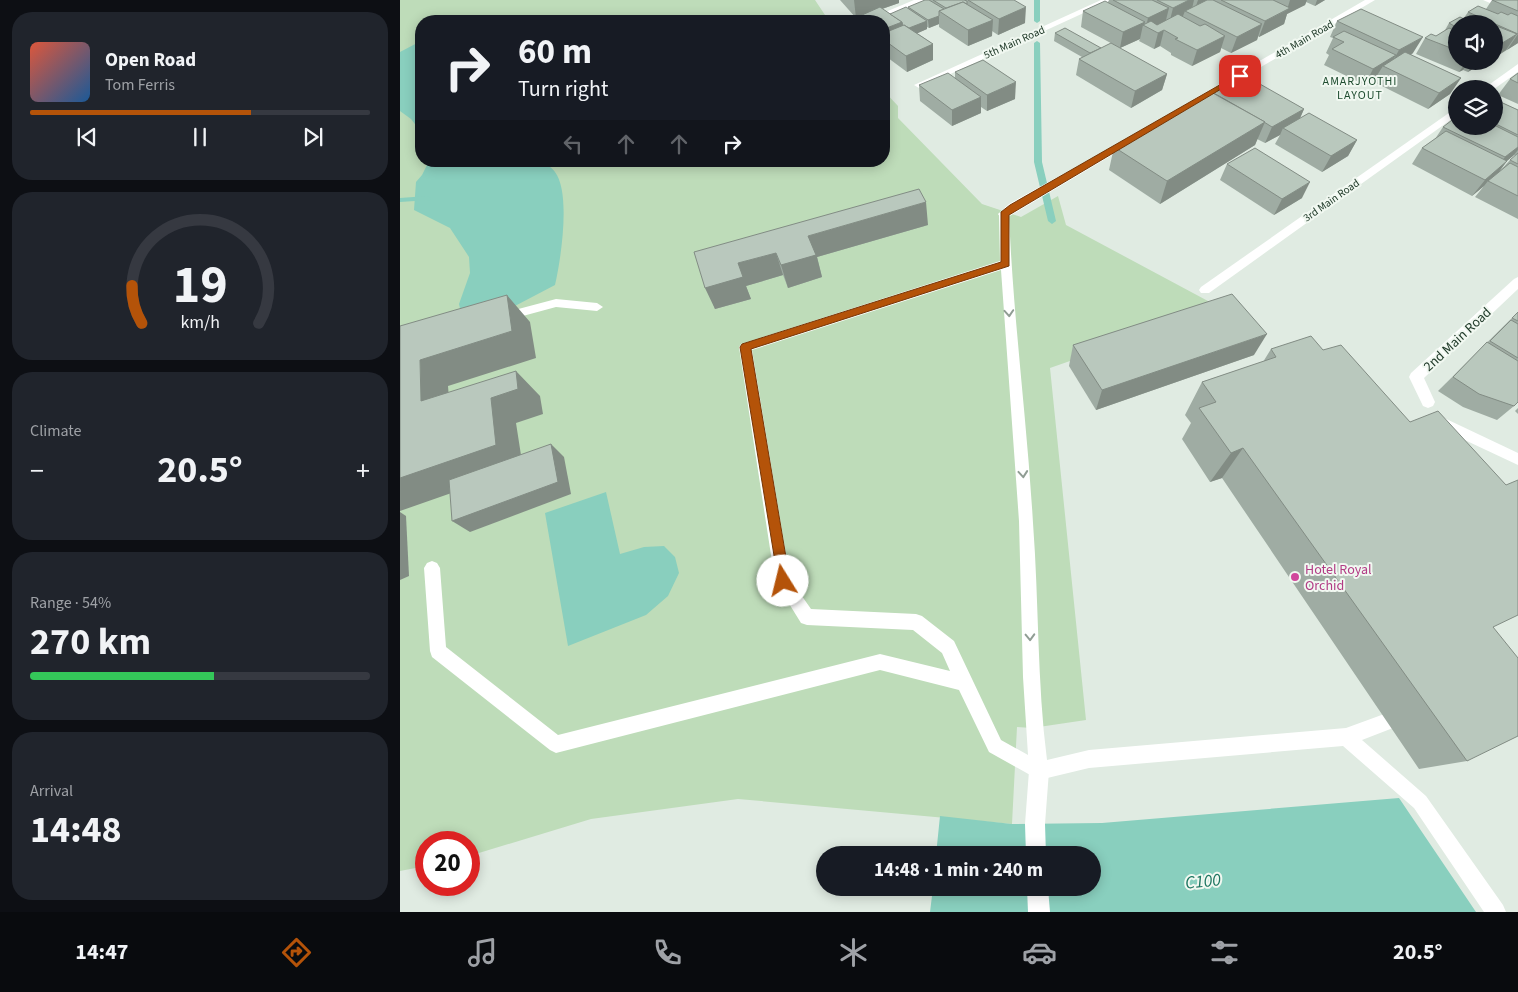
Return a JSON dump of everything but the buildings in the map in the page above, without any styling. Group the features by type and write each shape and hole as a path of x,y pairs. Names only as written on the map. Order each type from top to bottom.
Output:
{"street":[{"path":"883,15 922,0"},
{"name":"5th Main Road","path":"919,85 1108,0"},
{"name":"4th Main Road","path":"1194,103 1371,0"},
{"path":"1487,0 1518,12"},
{"path":"1500,80 1518,67"},
{"name":"3rd Main Road","path":"1205,290 1448,117"},
{"path":"1004,214 1143,132"},
{"name":"2nd Main Road","path":"1428,402 1416,377 1518,282"},
{"path":"1036,846 1035,824 1039,771"},
{"path":"1038,896 1039,912"}],"lane":[{"path":"1004,214 1005,264 1026,521 1034,734 1039,771"},
{"path":"1005,264 745,347 783,581 807,617 916,622 948,647 995,746 1039,771 1089,759 1346,737 1387,722"},
{"path":"492,321 556,303 597,307"},
{"path":"1428,402 1457,444"},
{"path":"1442,423 1518,459"},
{"path":"432,568 438,651 556,744 880,662 964,683"},
{"path":"1346,737 1420,802 1496,912"}],"shaded area":[{"path":"400,0 815,0 825,15 415,15 415,167 890,167 890,97 898,106 898,118 982,204 1021,217 1058,196 1066,225 1221,308 1050,368 1086,720 1032,728 1017,727 1012,824 738,799 591,819 480,853 480,831 415,831 415,868 400,871"}],"water":[{"path":"415,44 415,124 400,111 400,52"},
{"path":"426,167 552,168 560,182 564,210 562,243 555,285 513,307 461,313 459,304 470,273 469,257 450,228 414,210 416,182"},
{"path":"606,492 620,554 644,547 664,546 675,557 679,573 668,596 646,615 568,646 545,513"},
{"name":"C100","path":"1399,798 1476,912 930,912 932,896 1101,896 1101,846 937,846 940,816 1012,824 1102,823"}],"waterway":[{"path":"1037,0 1037,21"},
{"path":"1037,43 1038,162 1052,221"},
{"path":"400,200 427,198"}],"place":[{"name":"Hotel Royal Orchid","path":"1295,577"}],"district":[{"name":"AMARJYOTHI LAYOUT","path":"1360,88"}],"route":[{"path":"783,581 745,347 1005,264 1004,214 1240,76"}]}
